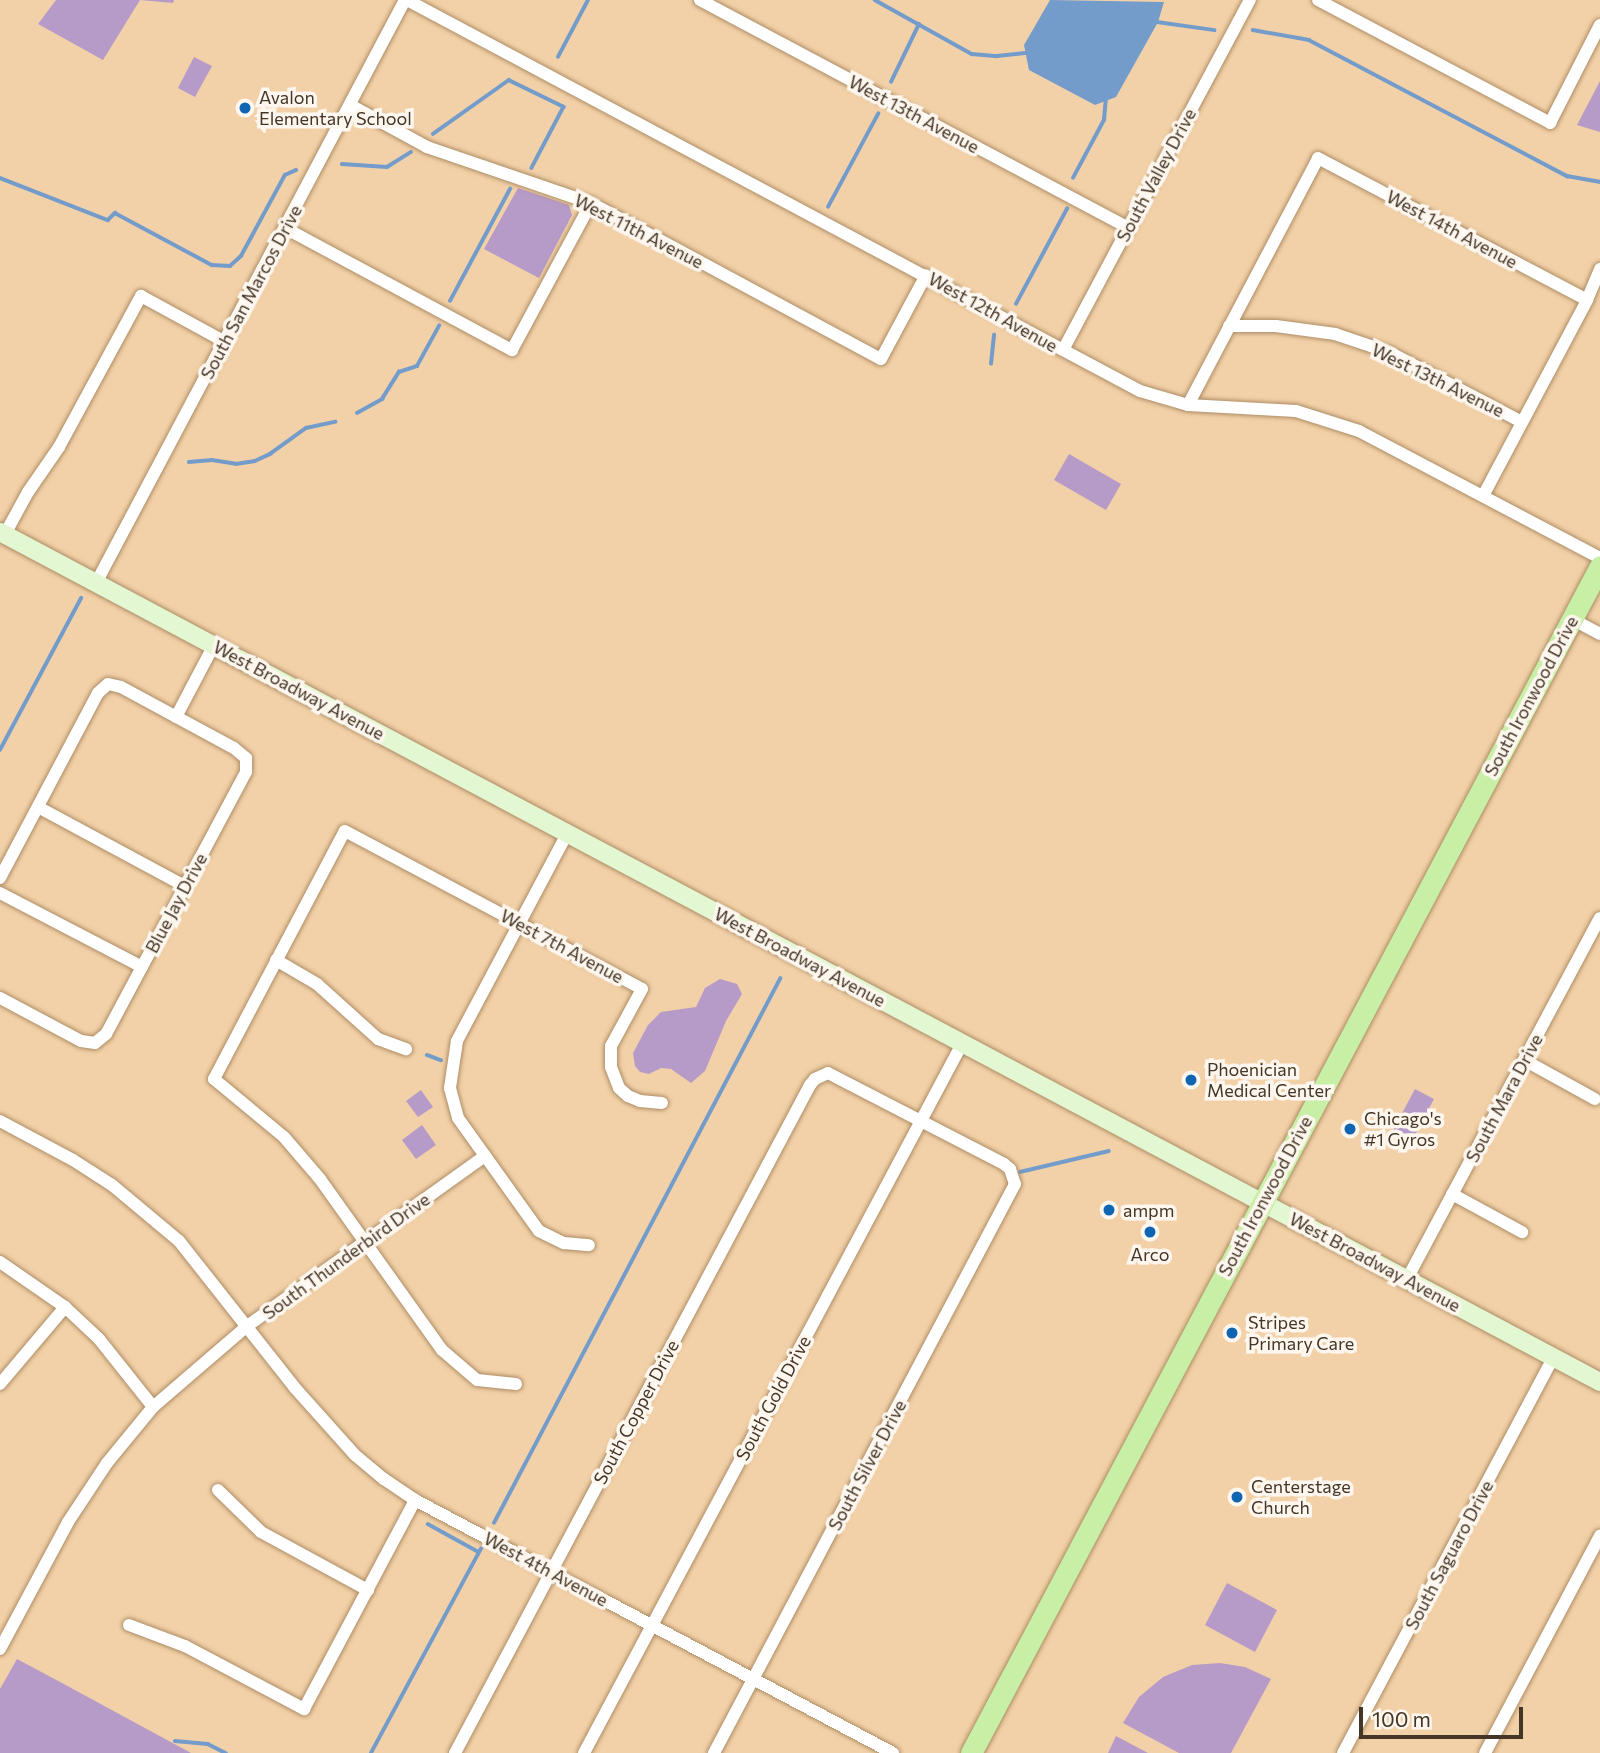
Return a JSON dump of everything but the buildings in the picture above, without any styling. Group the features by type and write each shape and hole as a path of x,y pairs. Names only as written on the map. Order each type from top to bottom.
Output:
{"main road":[{"name":"West Broadway Avenue","path":"3,533 1600,1382"},
{"name":"South Ironwood Drive","path":"971,1753 1600,566"}],"street":[{"name":"South San Marcos Drive","path":"96,583 406,0"},
{"name":"West 12th Avenue","path":"406,0 1140,391 1188,405 1296,411 1359,431 1600,558"},
{"name":"West 13th Avenue","path":"700,0 1128,228"},
{"name":"South Valley Drive","path":"1063,350 1250,0"},
{"path":"1318,0 1550,123 1600,25"},
{"name":"West 11th Avenue","path":"350,105 426,147 590,203 881,359 926,275"},
{"name":"West 14th Avenue","path":"1229,326 1318,158 1587,300"},
{"path":"285,228 512,350 590,203"},
{"path":"1483,496 1587,300 1600,268"},
{"path":"3,533 27,492 59,447 141,296 225,342"},
{"name":"West 13th Avenue","path":"1229,326 1276,326 1335,334 1391,353 1522,422"},
{"path":"1188,405 1229,326"},
{"path":"1572,619 1600,634"},
{"path":"0,878 98,693 108,684 121,687 176,717 214,645"},
{"name":"Blue Jay Drive","path":"0,998 81,1041 95,1043 106,1034 246,772 246,758 234,748 176,717"},
{"path":"38,807 185,886"},
{"name":"West 7th Avenue","path":"276,960 345,831 642,989 611,1046 611,1067 619,1088 628,1096 639,1101 662,1103"},
{"path":"568,832 457,1041 450,1088 458,1118 539,1231 564,1244 589,1245"},
{"path":"0,892 142,967"},
{"name":"South Mara Drive","path":"1408,1279 1524,1059 1596,935 1600,918"},
{"path":"406,1049 378,1040 317,984 276,960 214,1079 284,1137 320,1179 442,1350 477,1381 516,1384"},
{"name":"South Gold Drive","path":"584,1753 961,1044"},
{"path":"1524,1059 1595,1099"},
{"name":"South Copper Drive","path":"455,1753 810,1085 821,1075 835,1075 920,1121"},
{"name":"West 4th Avenue","path":"0,1121 73,1160 145,1210 179,1241 246,1327 355,1455 415,1500 893,1753"},
{"name":"South Silver Drive","path":"714,1753 1014,1191 1014,1176 1003,1164 920,1121"},
{"name":"South Thunderbird Drive","path":"0,1648 68,1522 107,1463 153,1407 246,1327 485,1156"},
{"path":"1452,1194 1522,1231"},
{"path":"0,1262 65,1307 99,1339 153,1407"},
{"path":"0,1384 65,1307"},
{"name":"South Saguaro Drive","path":"1343,1753 1554,1357"},
{"path":"218,1490 261,1532 368,1590"},
{"path":"129,1625 186,1646 304,1709 415,1500"},
{"path":"1485,1753 1600,1536"}],"shaded area":[{"path":"56,0 140,0 103,60 38,24"},
{"path":"140,0 174,0 173,3"},
{"path":"194,57 212,66 195,97 178,88"},
{"path":"1600,81 1600,132 1577,125"},
{"path":"518,188 569,205 572,215 539,278 484,249"},
{"path":"1069,454 1121,484 1106,510 1054,480"},
{"path":"720,979 737,984 742,994 726,1021 705,1071 691,1083 671,1069 661,1068 649,1074 640,1072 635,1066 633,1053 648,1025 661,1012 696,1007 705,988"},
{"path":"1415,1089 1434,1099 1411,1142 1392,1132"},
{"path":"421,1090 433,1107 418,1117 406,1101"},
{"path":"422,1125 436,1145 416,1159 402,1140"},
{"path":"1227,1583 1277,1610 1255,1652 1205,1625"},
{"path":"17,1659 191,1753 0,1753 0,1689"},
{"path":"1220,1663 1245,1667 1271,1679 1231,1753 1179,1753 1123,1723 1139,1697 1163,1677 1192,1665"},
{"path":"1116,1736 1148,1753 1108,1753"}],"water":[{"path":"1050,0 1164,2 1158,22 1116,97 1095,105 1029,70 1024,45"}],"waterway":[{"path":"558,57 588,0"},
{"path":"875,0 972,54 997,56 1027,53"},
{"path":"1157,22 1214,30"},
{"path":"891,82 919,24"},
{"path":"1253,30 1309,40 1567,176 1600,182"},
{"path":"433,134 509,80 564,107 532,168"},
{"path":"1073,178 1104,120 1106,97"},
{"path":"828,207 878,114"},
{"path":"342,164 387,167 411,152"},
{"path":"0,178 108,220 115,213 212,265 230,266 241,256 285,175 296,170"},
{"path":"450,301 510,189"},
{"path":"1016,304 1067,209"},
{"path":"357,413 382,399 399,372 417,366 439,326"},
{"path":"991,364 994,335"},
{"path":"189,462 212,460 236,464 255,461 270,454 306,428 335,422"},
{"path":"0,750 81,598"},
{"path":"494,1523 780,979"},
{"path":"427,1055 441,1060"},
{"path":"1020,1172 1109,1151"},
{"path":"428,1524 479,1552"},
{"path":"371,1753 481,1549"},
{"path":"175,1741 208,1744 226,1753"}],"place":[{"name":"Avalon Elementary School","path":"245,108"},
{"name":"Phoenician Medical Center","path":"1191,1080"},
{"name":"Chicago's #1 Gyros","path":"1350,1129"},
{"name":"ampm","path":"1109,1210"},
{"name":"Arco","path":"1150,1232"},
{"name":"Stripes Primary Care","path":"1232,1333"},
{"name":"Centerstage Church","path":"1237,1497"}]}
